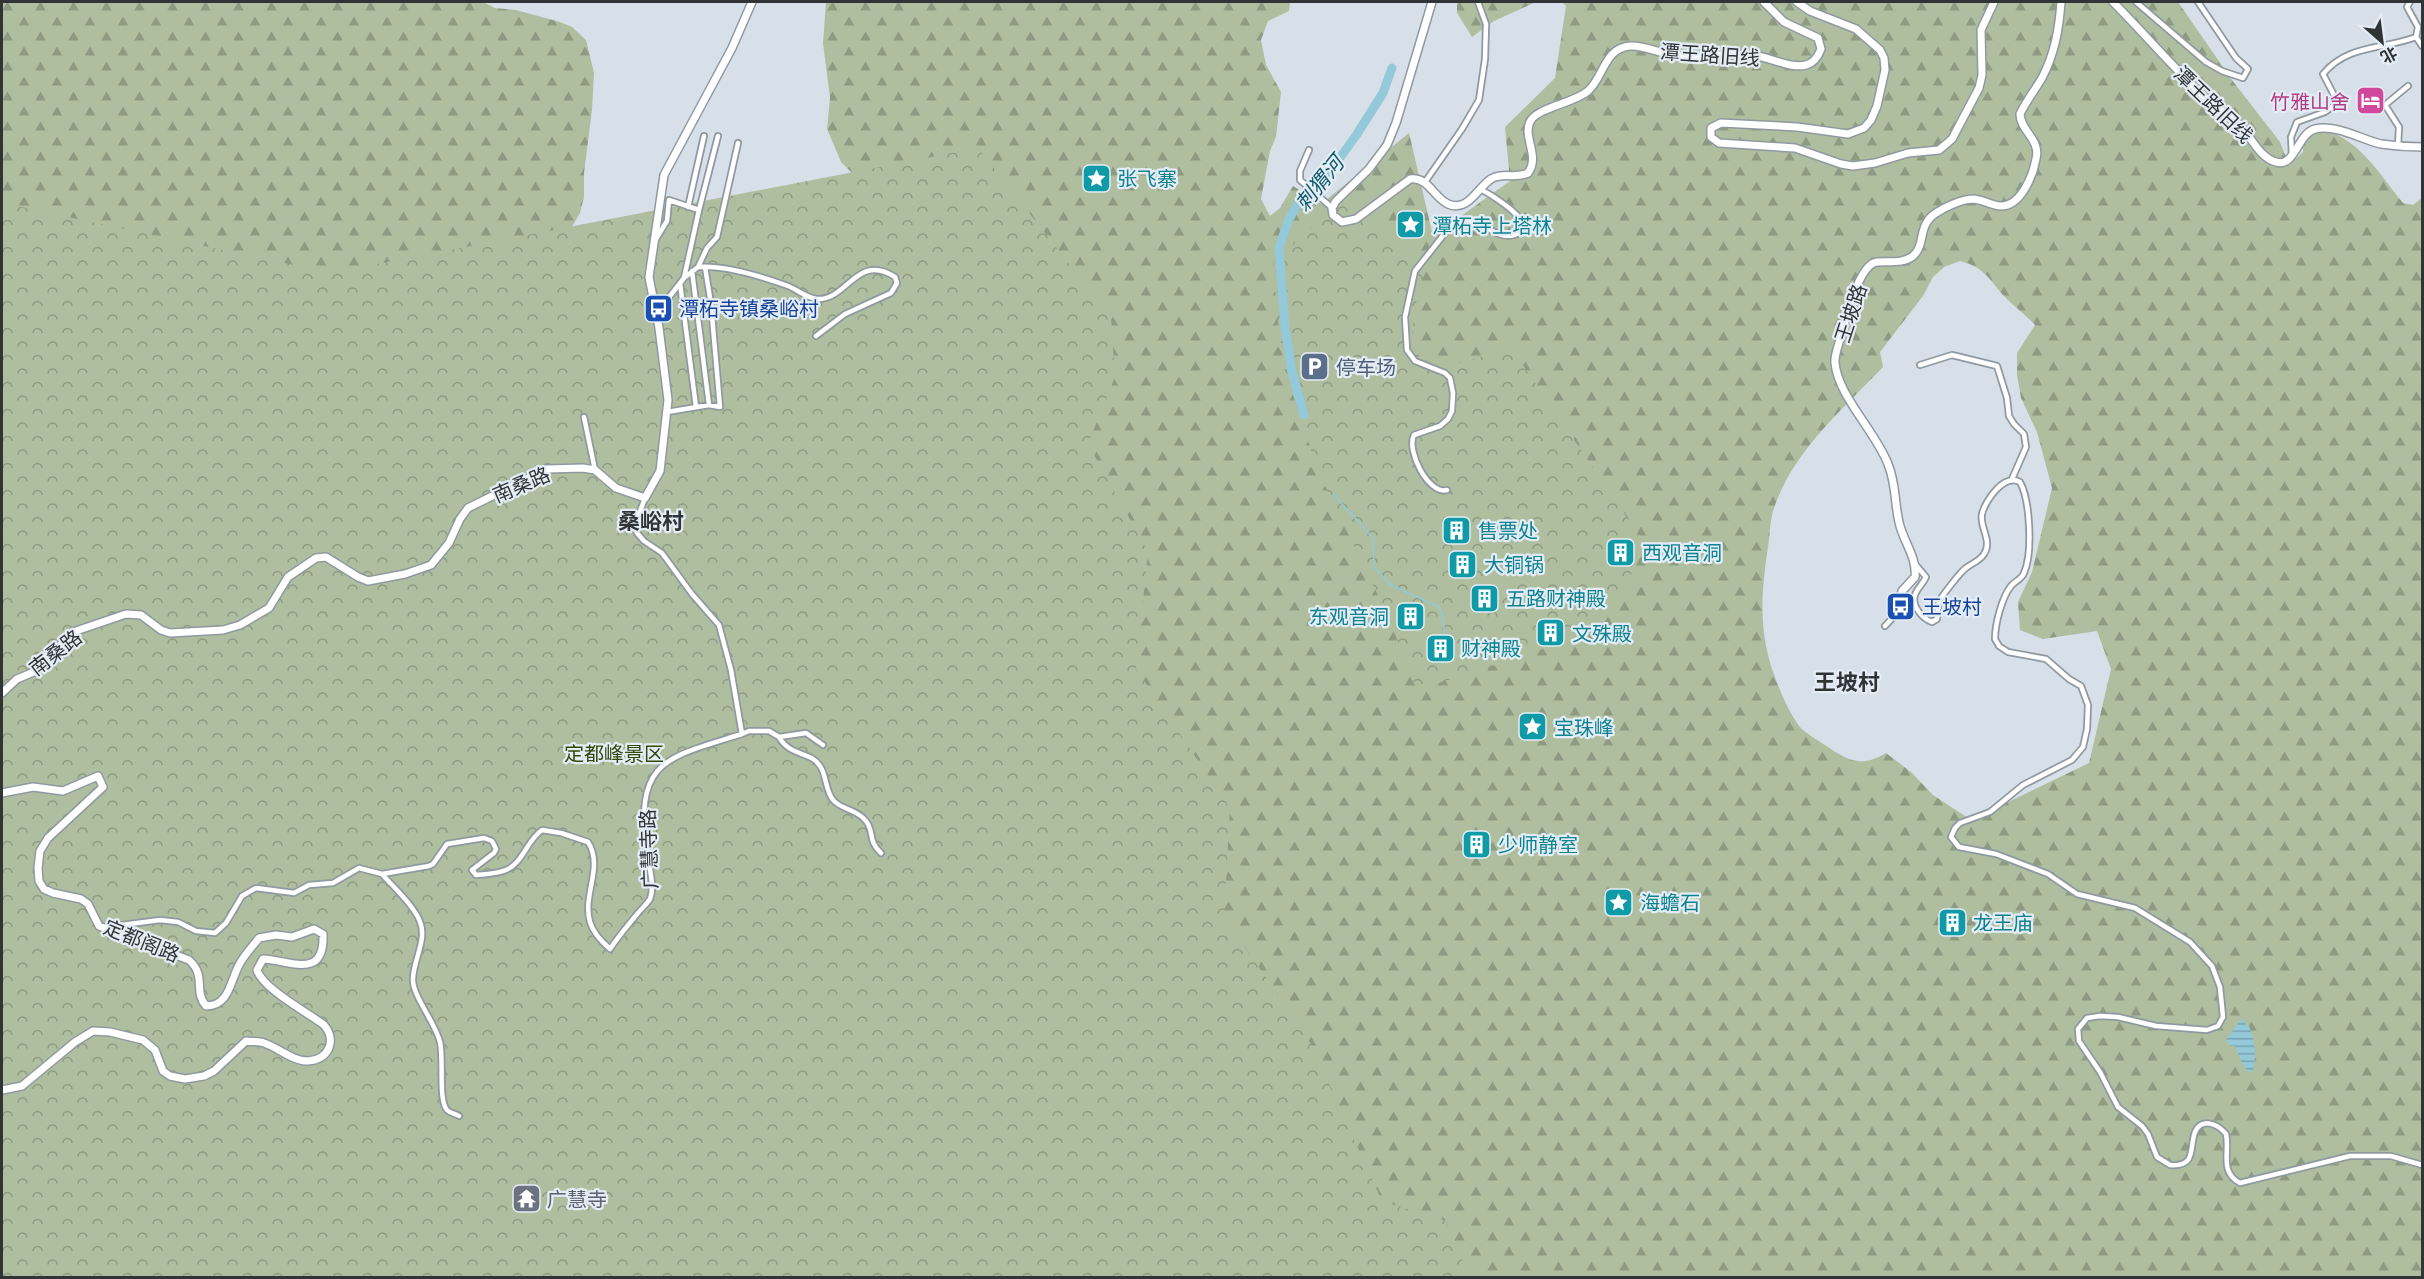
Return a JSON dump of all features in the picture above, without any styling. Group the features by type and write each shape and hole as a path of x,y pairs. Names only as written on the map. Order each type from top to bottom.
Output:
{"street":[{"path":"752,2 732,48 664,175 649,277 668,400 660,471 645,498 635,525 644,541 662,553 692,594 719,625 731,670 742,734 749,731 770,731 779,737 785,747 792,752 815,760 820,765 834,801 863,818 871,830 872,842 881,853"},
{"path":"1432,2 1390,139 1375,162 1336,201 1332,212 1338,220 1352,221 1406,180 1418,179 1425,182 1462,129 1479,100 1485,58 1486,24 1478,2"},
{"name":"潭王路旧线","path":"1425,182 1443,200 1452,205 1467,202 1488,182 1498,176 1520,176 1527,173 1533,159 1529,129 1532,119 1538,114 1572,101 1587,92 1596,82 1608,59 1619,48 1640,47 1677,56 1755,55 1803,66 1815,61 1821,50 1818,38 1784,22 1764,2"},
{"path":"1797,2 1810,11 1856,29 1880,50 1884,58 1885,70 1877,106 1871,120 1864,128 1848,134 1797,127 1721,123 1711,128 1711,137 1719,143 1795,148 1852,166 1875,163 1912,153 1933,152 1948,144 1978,88 1982,75 1981,30 1994,2"},
{"name":"王坡路","path":"1915,564 1899,526 1895,487 1888,463 1842,384 1836,367 1836,355 1864,270 1871,264 1899,261 1911,257 1918,248 1922,230 1928,220 1945,208 1974,199 2006,206 2019,197 2038,153 2035,141 2020,120 2020,114 2043,76 2055,48 2061,2"},
{"name":"潭王路旧线","path":"2113,2 2204,96 2239,123 2268,158 2277,163 2283,163 2292,156"},
{"path":"2136,2 2160,25 2206,62 2222,71 2244,78 2247,69 2236,58 2198,2"},
{"path":"2410,2 2407,8 2418,27 2416,37 2422,46"},
{"path":"2292,156 2291,137 2297,122 2325,112 2333,106 2335,97 2323,74 2336,61 2348,53 2393,45 2416,37"},
{"path":"2398,146 2399,127 2385,105 2408,86"},
{"path":"2292,156 2304,134 2314,129 2329,128 2381,144 2422,147"},
{"path":"688,207 704,136"},
{"path":"684,278 718,136"},
{"path":"656,315 684,278 698,267 707,248 717,237 738,143"},
{"path":"1309,150 1300,171 1300,180 1330,206"},
{"path":"1447,490 1435,489 1426,478 1412,452 1410,441 1414,435 1440,426 1448,419 1452,411 1453,393 1450,378 1445,373 1415,361 1407,350 1405,317 1415,271 1453,223 1460,219 1467,220 1506,236 1515,235 1521,231 1522,223 1519,216 1482,190"},
{"path":"654,241 667,221 669,200 699,210"},
{"path":"698,267 777,283 818,299 832,295 867,271 886,271 895,277 897,283 891,293 845,314 816,336"},
{"path":"666,412 709,405 720,407 711,304 705,267"},
{"path":"692,272 709,405"},
{"path":"680,283 696,407"},
{"path":"1915,564 1926,577 1915,594 1915,603 1925,619 1930,622 1935,621 1938,619 1940,599 1962,572 1982,558 1986,551 1983,511 2000,484 2012,479 2026,447 2024,434 2009,416 2007,398 1997,366 1952,355 1920,365"},
{"path":"584,417 595,470 616,488 645,498"},
{"name":"南桑路","path":"2,693 17,679 36,671 65,639 80,628 95,626 134,613 170,633 223,630 240,625 269,608 288,577 316,558 326,557 368,581 405,574 431,565 448,543 468,508 521,484 547,469 595,470"},
{"path":"2012,479 2019,482 2026,499 2029,544 2025,572 2008,591 1995,639 1999,646 2008,652 2046,659 2080,686 2088,705 2089,723 2083,747 2076,757 2023,785 1990,812 1960,823 1952,833 1954,843 1959,847 1996,854 2044,872 2077,894 2134,908 2190,942 2209,961 2218,979 2223,1014 2222,1021 2214,1028 2207,1030 2156,1026 2118,1017 2100,1016 2087,1018 2078,1029 2079,1041 2100,1072 2118,1107 2145,1129 2157,1157 2163,1162 2175,1165 2186,1161 2192,1155 2195,1131 2201,1125 2208,1123 2218,1126 2226,1134 2226,1166 2230,1175 2240,1183 2359,1155 2391,1156 2412,1160 2422,1165"},
{"path":"1885,626 1898,612 1902,591 1915,578 1915,564"},
{"path":"779,737 806,733 823,745"},
{"name":"广慧寺路","path":"382,874 429,866 433,864 447,844 484,838 492,841 496,849 494,854 472,870 476,875 504,871 515,865 542,830 561,833 588,842 595,855 593,883 588,904 590,923 599,939 609,949 650,898 651,878 644,824 650,780 667,760 742,734"},
{"name":"定都阁路","path":"2,793 33,787 63,791 98,776 102,780 103,787 48,838 40,851 39,881 44,889 52,893 81,899 88,904 99,926 107,927 189,960 196,966 200,977 199,993 206,1006 215,1006 224,999 239,964 259,939 276,935 292,937 314,929 320,931 323,934 323,944 314,961 307,965 295,966 275,959 262,959 257,970 259,976 272,989 324,1025 330,1032 331,1043 325,1053 317,1059 307,1061 294,1058 264,1043 246,1041 214,1071 204,1076 185,1079 170,1076 162,1071 155,1050 143,1040 110,1032 93,1031 75,1042 22,1086 2,1090"},
{"path":"107,927 159,920 178,922 196,931 215,933 226,923 242,896 256,888 294,893 309,885 333,883 358,868 382,874 415,912 421,924 422,933 413,980 424,1007 437,1028 441,1043 443,1101 448,1110 459,1116"}],"green space":[{"path":"2,2 483,2 495,8 516,10 560,22 572,27 586,40 594,73 584,173 584,197 580,213 569,232 870,191 841,162 827,129 830,98 823,43 826,2 1290,2 1289,11 1268,21 1261,40 1266,65 1281,92 1276,137 1270,151 1261,199 1270,216 1280,208 1293,186 1321,204 1409,133 1433,236 1510,181 1505,127 1555,78 1566,6 1562,2 2178,2 2232,80 2280,142 2289,165 2303,152 2303,142 2306,136 2324,129 2359,150 2403,203 2413,205 2422,198 2422,1277 2,1278","holes":["1960,261 1968,263 1985,274 2035,325 2017,353 2017,375 2021,398 2037,432 2052,488 2032,572 2018,602 2020,630 2043,639 2097,631 2111,669 2089,763 1971,820 1933,795 1911,772 1886,753 1870,760 1850,759 1799,726 1786,704 1773,671 1764,636 1762,602 1772,515 1781,490 1792,470 1819,433 1883,367 1880,352 1923,296 1933,277 1944,267"]},
{"path":"1457,2 1536,2 1494,21 1472,37 1457,13"},
{"name":"定都峰景区","path":"978,148 1111,317 1115,377 1088,444 1148,552 1136,669 1230,808 1224,918 1306,1034 1382,1201 1446,1221 1467,1273 1466,1277 2,1278 2,203 331,273"},
{"path":"1347,193 1426,264 1413,326 1416,350 1422,361 1444,364 1467,361 1509,345 1640,536 1627,593 1573,638 1483,670 1417,689 1387,614 1318,471 1284,368 1276,305 1274,263"}],"water":[{"path":"2242,1018 2249,1026 2255,1048 2253,1070 2249,1073 2236,1047 2230,1045 2226,1040"}],"waterway":[{"name":"刺猬河","path":"1304,415 1292,372 1285,328 1279,248 1289,219 1300,200 1332,169 1357,134 1383,93 1392,68"},
{"path":"1333,494 1373,538 1374,567 1391,585 1439,607 1443,617 1445,642"}],"place":[{"name":"竹雅山舍","path":"2371,101"},
{"name":"张飞寨","path":"1096,178"},
{"name":"潭柘寺上塔林","path":"1411,225"},
{"name":"潭柘寺镇桑峪村","path":"658,308"},
{"name":"停车场","path":"1315,367"},
{"name":"售票处","path":"1457,530"},
{"name":"西观音洞","path":"1621,552"},
{"name":"大铜锅","path":"1463,564"},
{"name":"五路财神殿","path":"1485,598"},
{"name":"王坡村","path":"1901,606"},
{"name":"东观音洞","path":"1410,616"},
{"name":"文殊殿","path":"1551,633"},
{"name":"财神殿","path":"1440,648"},
{"name":"宝珠峰","path":"1533,727"},
{"name":"少师静室","path":"1477,844"},
{"name":"海蟾石","path":"1619,902"},
{"name":"龙王庙","path":"1952,922"},
{"name":"广慧寺","path":"526,1199"}],"district":[{"name":"桑峪村","path":"651,520"},
{"name":"王坡村","path":"1847,681"}]}
